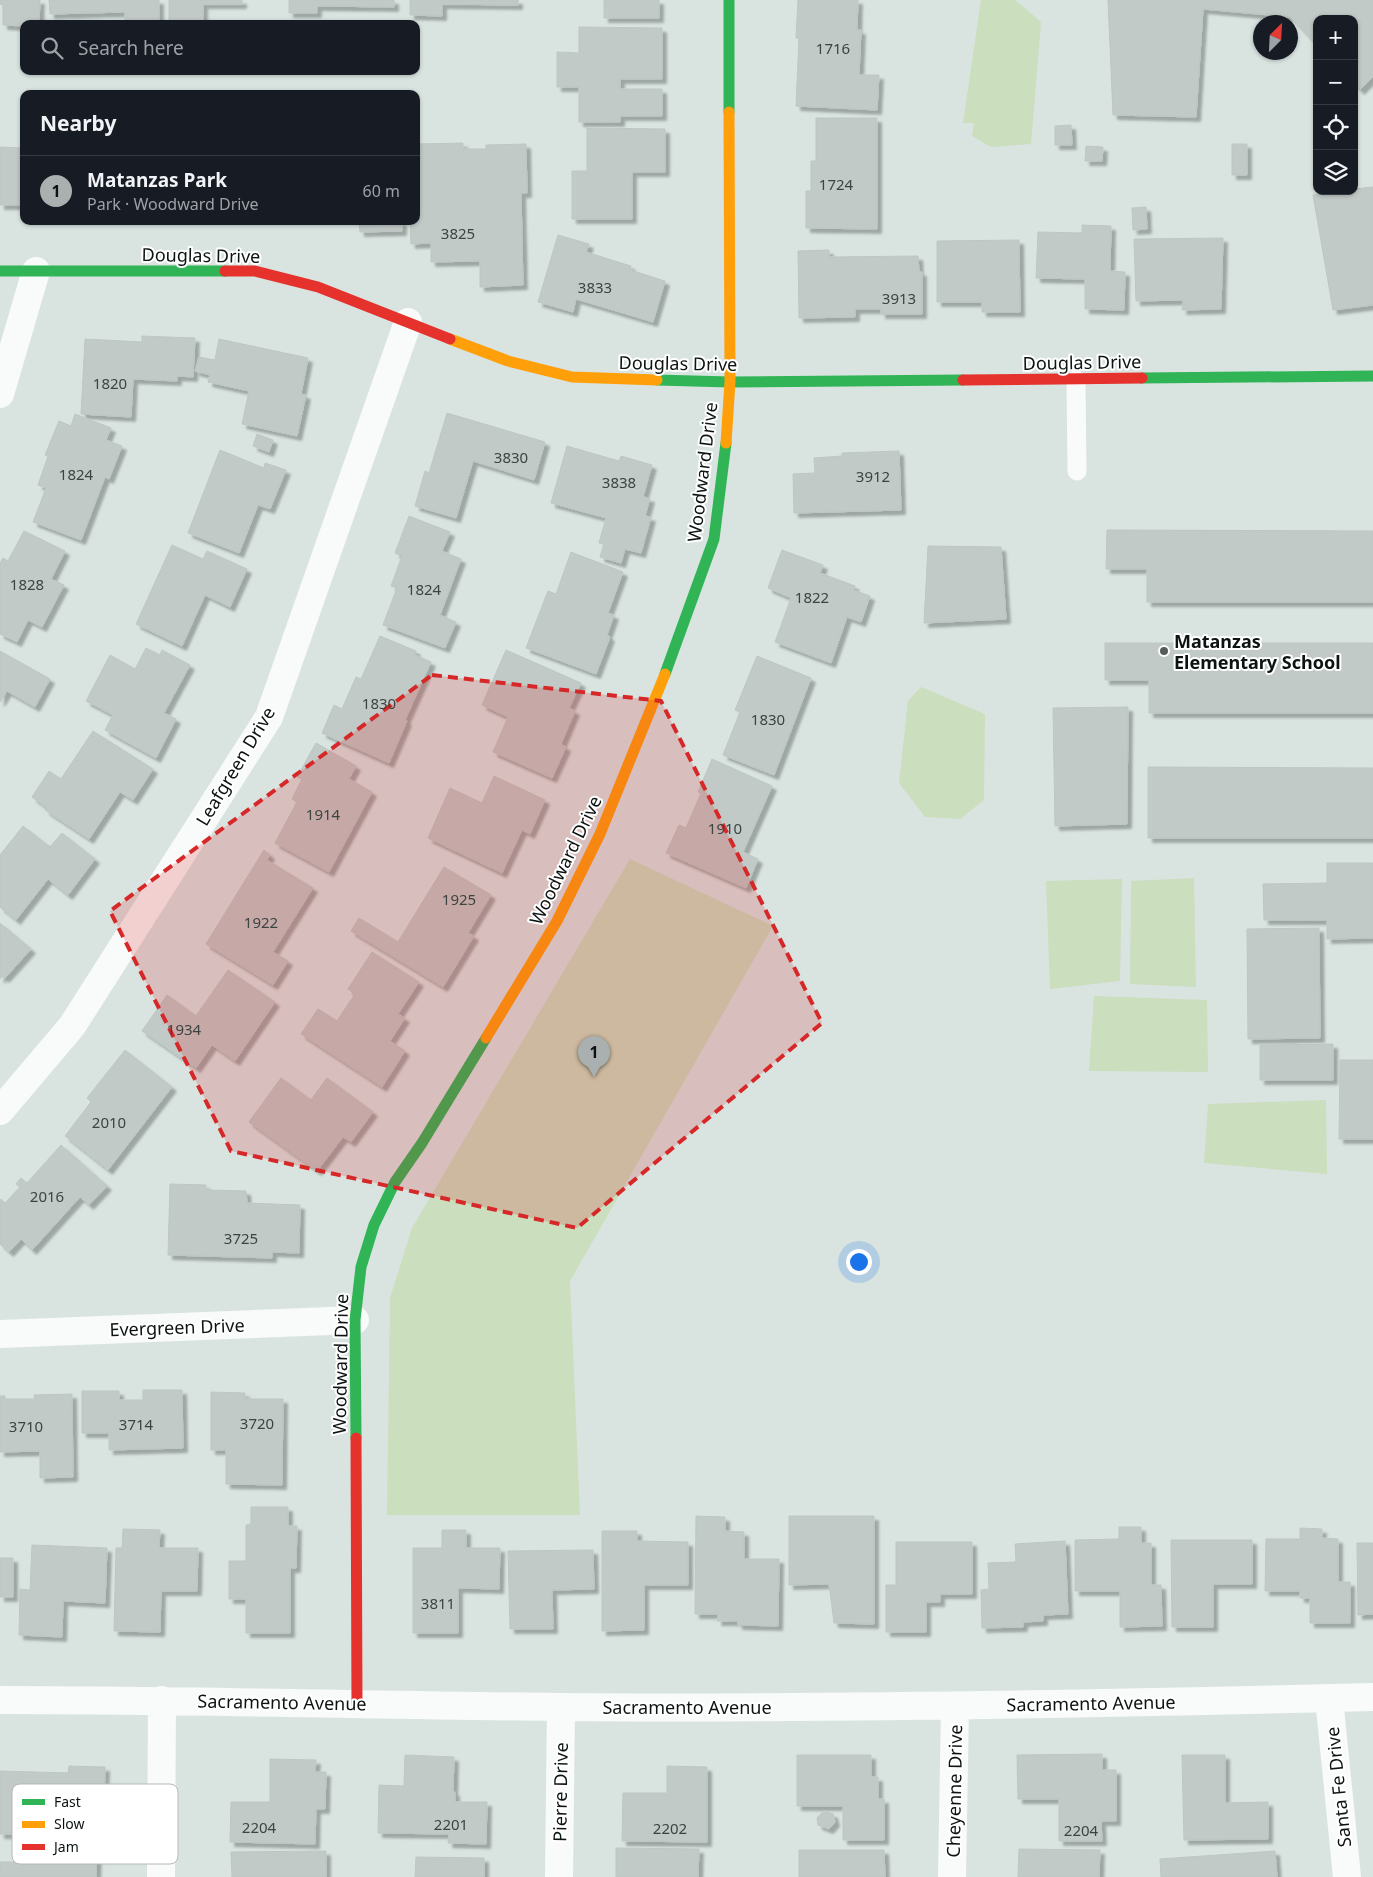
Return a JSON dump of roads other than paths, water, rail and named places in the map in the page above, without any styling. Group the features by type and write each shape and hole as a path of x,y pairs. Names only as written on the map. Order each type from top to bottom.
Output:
{"street":[{"name":"Woodward Drive","path":"357,1704 355,1320 361,1267 374,1225 395,1182 422,1143 557,921 600,834 660,691 714,539 728,423 730,382 729,0"},
{"name":"Douglas Drive","path":"0,271 255,271 318,287 508,361 572,377 730,382 1373,376"},
{"path":"0,394 36,271"},
{"name":"Leafgreen Drive","path":"0,1111 72,1026 269,717 408,322"},
{"name":"Evergreen Drive","path":"0,1334 355,1320"},
{"name":"Sacramento Avenue","path":"0,1700 162,1700 561,1707 955,1706 1373,1697"},
{"name":"Santa Fe Drive","path":"1329,1698 1347,1877"},
{"path":"162,1700 162,1784"},
{"name":"Cheyenne Drive","path":"952,1877 955,1706"},
{"name":"Pierre Drive","path":"559,1877 561,1707"},
{"path":"161,1864 161,1877"}],"lane":[{"path":"1076,380 1076,471"}],"place":[{"name":"Matanzas Elementary School","path":"1164,651"},
{"name":"Matanzas Park","path":"594,1077"}]}
